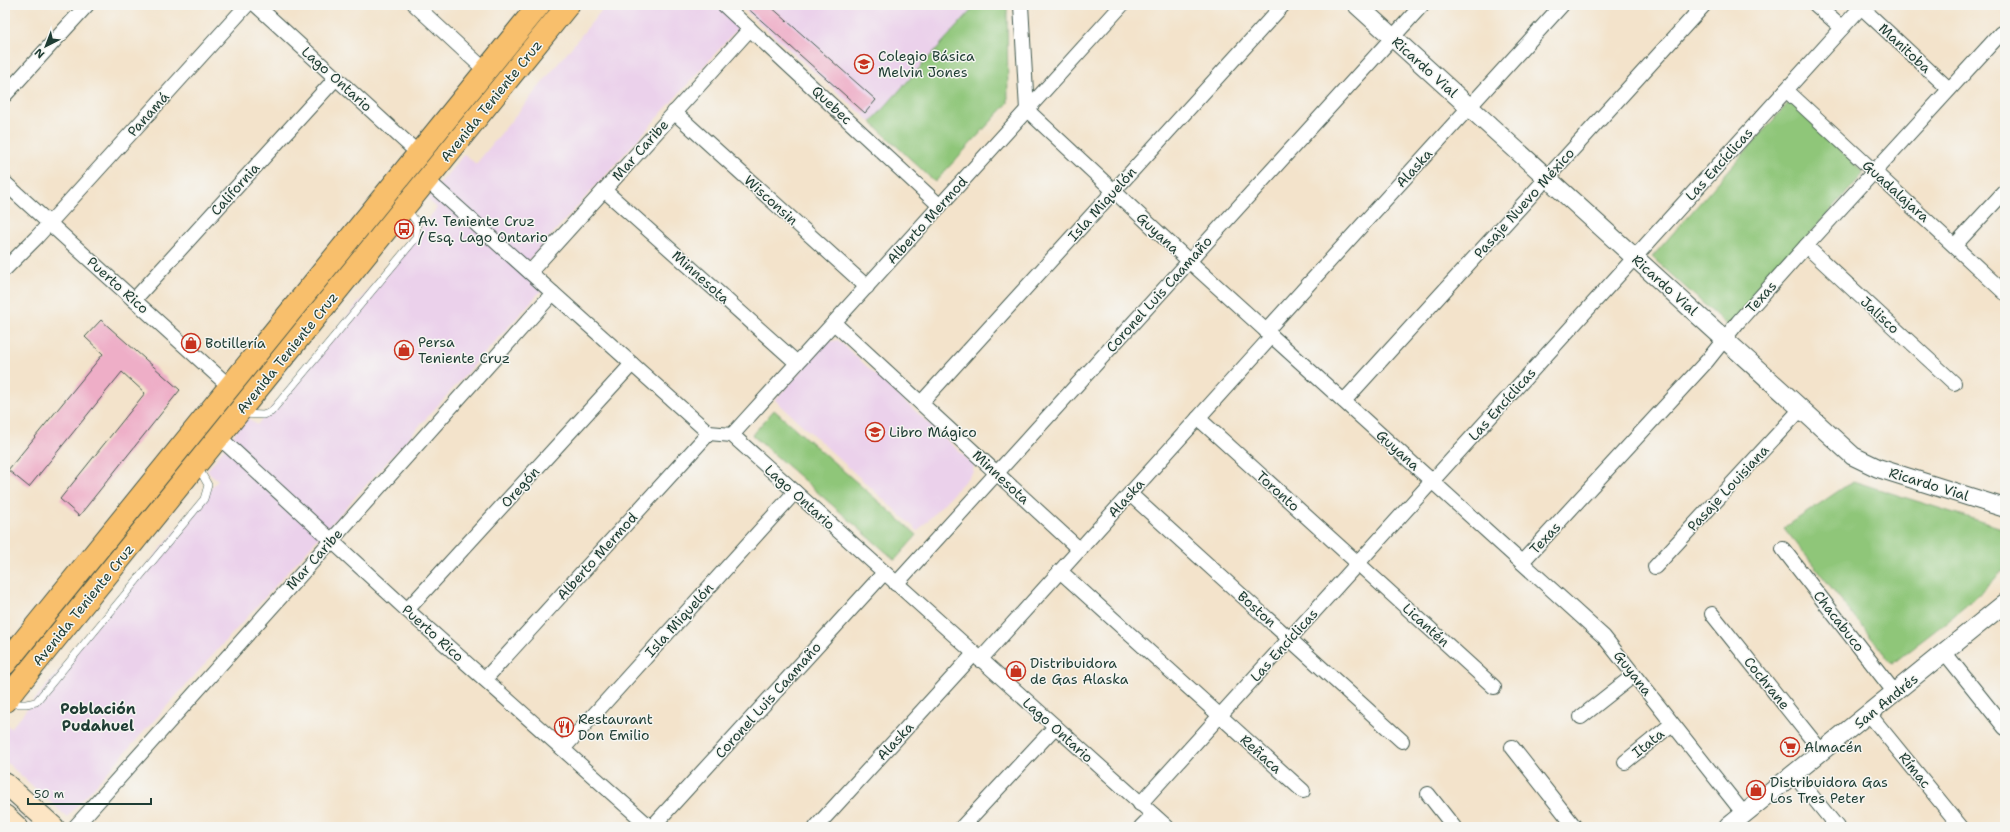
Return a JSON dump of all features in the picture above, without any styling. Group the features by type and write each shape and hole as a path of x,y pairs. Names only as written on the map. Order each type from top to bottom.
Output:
{"main road":[{"name":"Avenida Teniente Cruz","path":"5,664 539,5"},
{"name":"Avenida Teniente Cruz","path":"5,702 568,5"},
{"path":"5,782 54,827"},
{"path":"5,815 18,827"}],"street":[{"path":"5,96 87,5"},
{"name":"Panamá","path":"5,269 247,5"},
{"name":"Lago Ontario","path":"256,5 419,154"},
{"path":"415,5 486,71"},
{"name":"Quebec","path":"724,5 940,206"},
{"path":"1022,5 1027,110"},
{"name":"Alberto Mermod","path":"732,435 1122,5"},
{"name":"Isla Miquelón","path":"921,403 1283,5"},
{"name":"Ricardo Vial","path":"1357,5 1860,461 2005,508"},
{"name":"Coronel Luis Caamaño","path":"896,584 1422,5"},
{"name":"Alaska","path":"816,827 1080,550 1198,418 1269,334 1562,5"},
{"name":"Pasaje Nuevo México","path":"1344,401 1704,5"},
{"path":"1816,5 1842,28"},
{"name":"Las Encíclicas","path":"1140,804 1862,6"},
{"name":"Manitoba","path":"1862,6 1949,89"},
{"name":"Mar Caribe","path":"530,272 750,29"},
{"name":"Texas","path":"1522,562 1707,361 1724,339 1806,246 2001,33"},
{"name":"California","path":"134,300 336,78"},
{"name":"Guadalajara","path":"1786,90 1955,245 2005,293"},
{"name":"Guyana","path":"1027,110 1189,261 1604,637 1744,814"},
{"name":"Wisconsin","path":"674,112 867,287"},
{"path":"427,180 710,433 732,435"},
{"name":"Puerto Rico","path":"5,183 230,387"},
{"name":"Minnesota","path":"604,190 797,363"},
{"path":"1955,245 2005,191"},
{"name":"Jalisco","path":"1806,246 1954,383"},
{"name":"Mar Caribe","path":"75,827 553,293"},
{"name":"Minnesota","path":"834,323 1080,550"},
{"name":"Oregón","path":"408,610 632,364"},
{"name":"Pasaje Louisiana","path":"1655,567 1801,409"},
{"name":"Toronto","path":"1198,418 1358,563"},
{"name":"Alberto Mermod","path":"485,679 710,433"},
{"name":"Lago Ontario","path":"732,435 1167,827"},
{"name":"Puerto Rico","path":"219,437 408,610 651,827"},
{"name":"Isla Miquelón","path":"563,749 795,492"},
{"name":"Boston","path":"1130,494 1402,741"},
{"name":"Chacabuco","path":"1783,549 1895,693"},
{"name":"Licantén","path":"1358,563 1494,687"},
{"path":"1060,571 1220,716"},
{"name":"Coronel Luis Caamaño","path":"651,827 884,573"},
{"name":"San Andrés","path":"1728,827 2005,603"},
{"name":"Cochrane","path":"1712,614 1822,752"},
{"path":"1945,653 2005,728"},
{"path":"1581,717 1634,675"},
{"name":"Rímac","path":"1869,714 1962,827"},
{"name":"Reñaca","path":"1220,716 1303,791"},
{"name":"Itata","path":"1625,762 1672,724"},
{"path":"963,827 1055,727"},
{"path":"1512,747 1576,827"},
{"path":"1794,774 1837,827"},
{"path":"1428,794 1454,827"},
{"path":"1141,827 1153,815"}],"shaded area":[{"name":"Persa Teniente Cruz","path":"606,5 720,5 741,25 527,262 549,282 67,817 5,761 5,724 11,728 218,480 207,471 247,417 257,425 437,208 427,199 464,154 476,164"},
{"name":"Colegio Básica Melvin Jones","path":"739,5 976,5 871,122"},
{"name":"Libro Mágico","path":"838,340 974,465 973,472 918,531 775,400 827,342"}],"green space":[{"path":"976,5 1007,5 1008,103 935,182 871,122"},
{"path":"1790,101 1864,173 1728,326 1652,257"},
{"path":"774,410 917,535 895,560 752,435"},
{"path":"1853,481 2005,529 2005,568 1965,606 1892,664 1784,528"}],"building":[{"path":"744,5 769,5 876,100 865,113"},
{"path":"101,320 180,390 79,516 60,499 145,393 122,372 29,487 8,470 103,354 85,337"}],"place":[{"name":"Colegio Básica Melvin Jones","path":"864,64"},
{"name":"Av. Teniente Cruz / Esq. Lago Ontario","path":"404,229"},
{"name":"Botillería","path":"191,343"},
{"name":"Persa Teniente Cruz","path":"404,350"},
{"name":"Libro Mágico","path":"875,432"},
{"name":"Distribuidora de Gas Alaska","path":"1016,671"},
{"name":"Restaurant Don Emilio","path":"564,727"},
{"name":"Almacén","path":"1790,747"},
{"name":"Distribuidora Gas Los Tres Peter","path":"1756,790"}],"district":[{"name":"Población Pudahuel","path":"98,718"}]}
